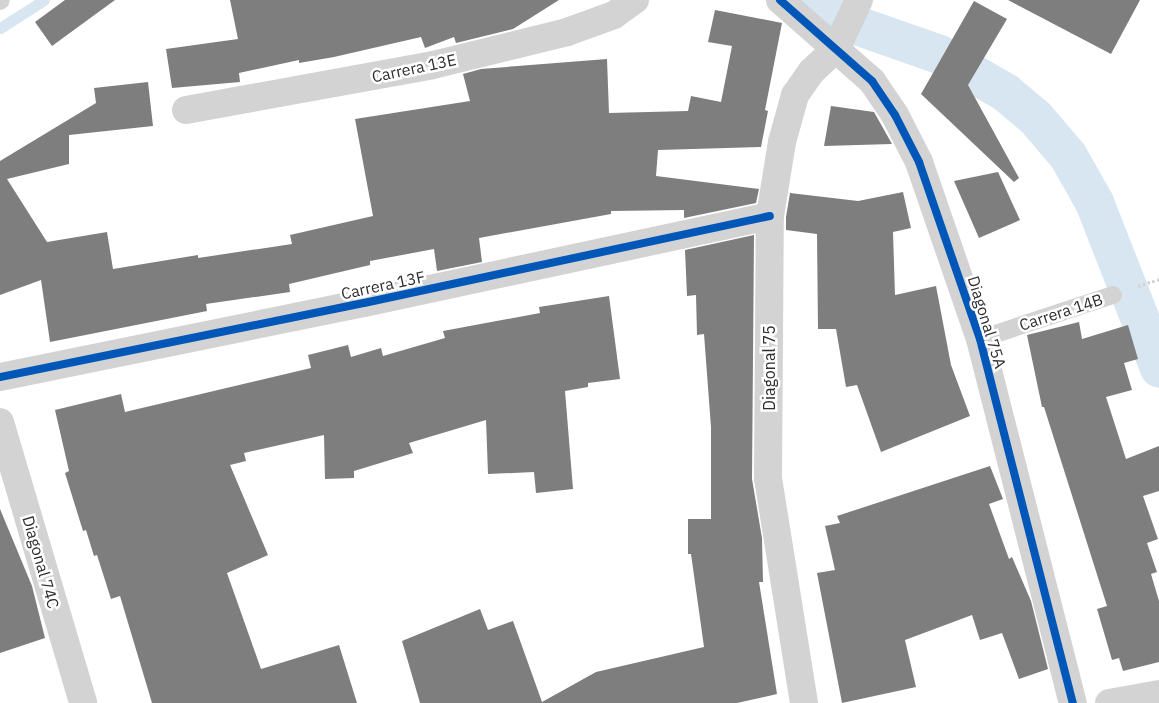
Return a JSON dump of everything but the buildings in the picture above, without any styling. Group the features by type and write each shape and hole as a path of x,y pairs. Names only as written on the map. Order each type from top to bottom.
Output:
{"street":[{"name":"Carrera 13E","path":"186,110 432,65 567,32 614,15 634,0"},
{"name":"Diagonal 75A","path":"780,0 838,42 872,81 895,114 919,162 980,338 1073,703"},
{"path":"838,42 857,4"},
{"name":"Diagonal 75","path":"804,703 768,479 770,216 782,142 795,95 812,71 838,42"},
{"name":"Carrera 13F","path":"0,377 364,304 770,216"},
{"name":"Diagonal 74C","path":"0,422 83,703"},
{"path":"1109,703 1159,694"}],"lane":[{"name":"Carrera 14B","path":"980,338 1113,295"}],"waterway":[{"path":"0,28 44,0"},
{"path":"804,0 822,13 939,54 1005,92 1035,117 1068,156 1094,202 1159,368"}],"cycle path":[{"path":"780,0 872,81 895,115 919,162 980,339 1073,703"},
{"path":"0,377 364,303 770,216"}]}
